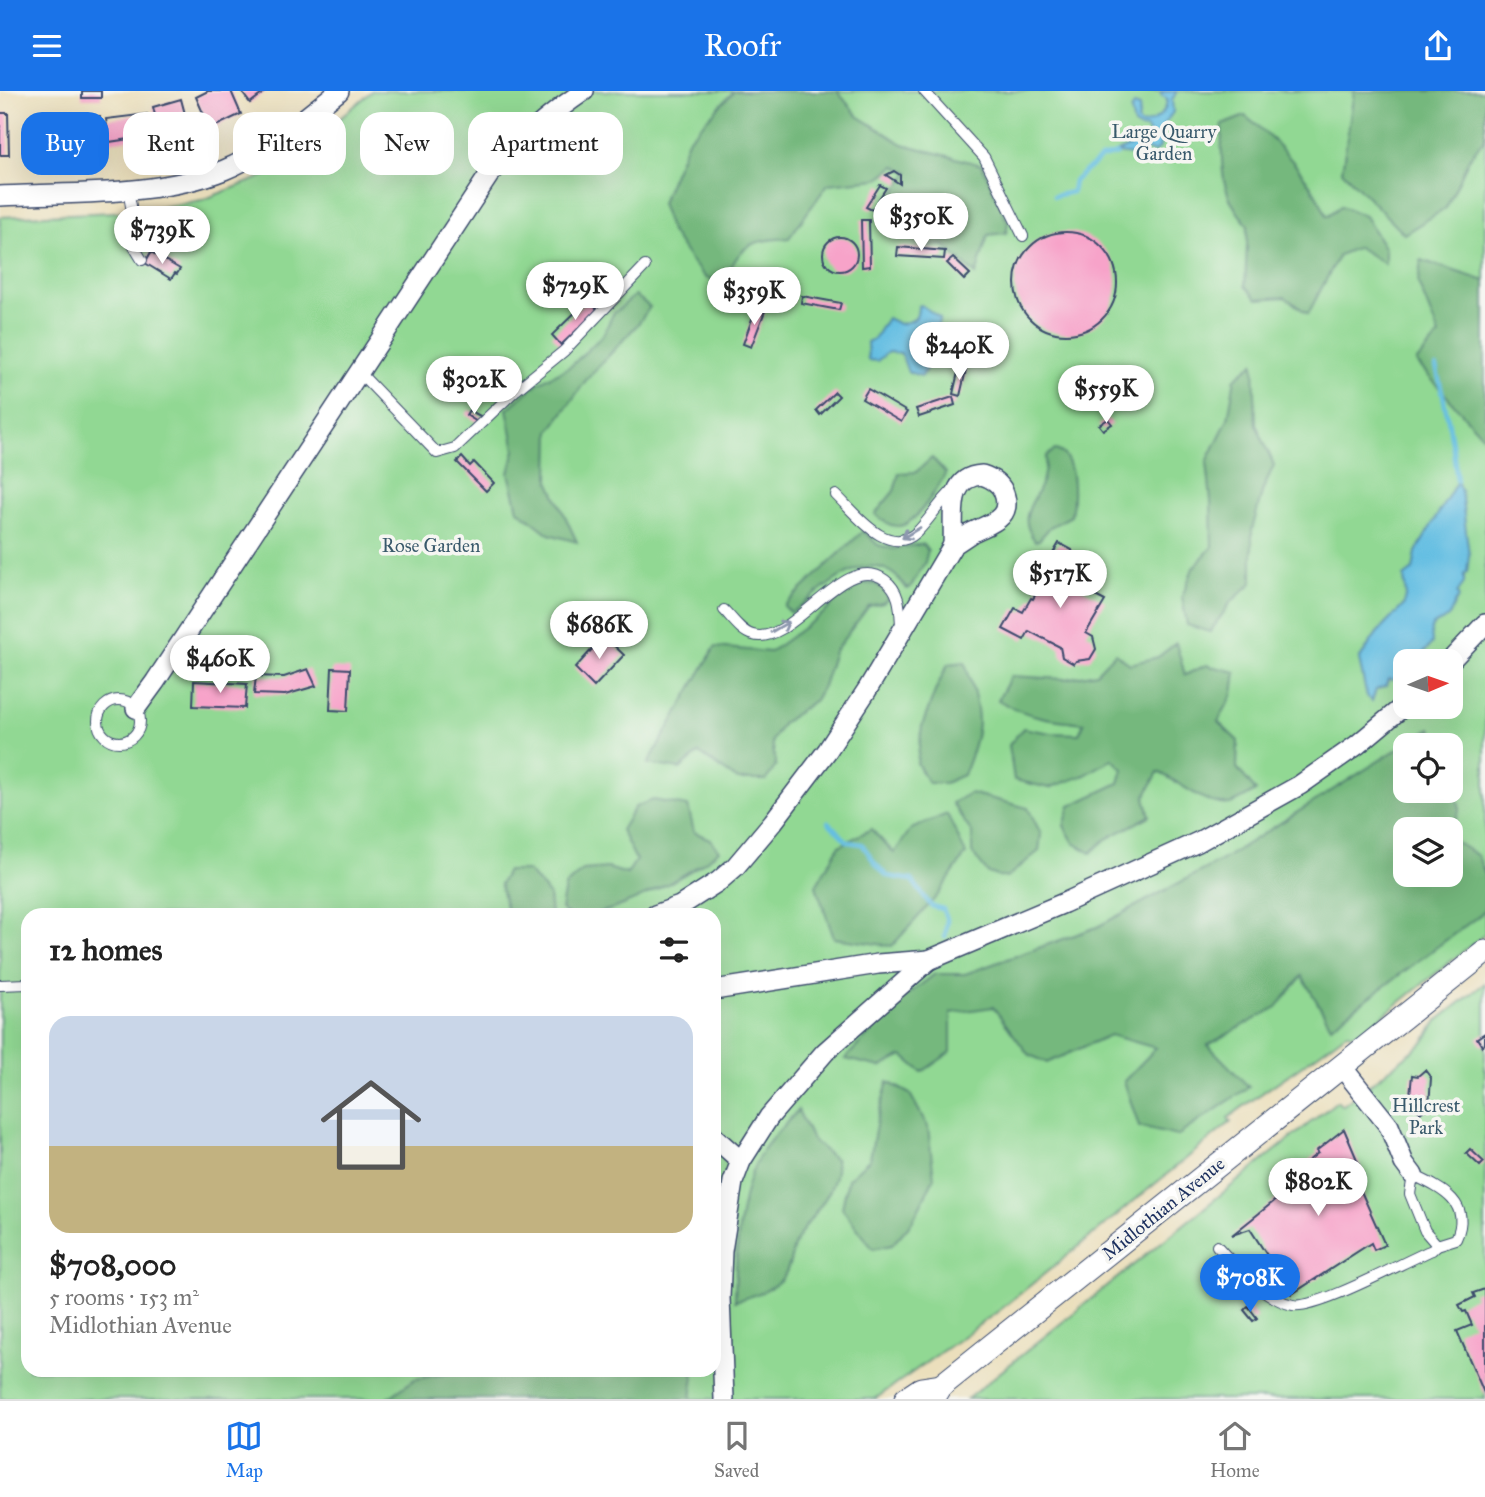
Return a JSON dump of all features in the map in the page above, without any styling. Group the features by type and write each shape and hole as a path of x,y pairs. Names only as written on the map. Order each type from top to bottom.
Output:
{"street":[{"path":"0,196 165,186 224,170 260,151 339,91"},
{"path":"136,708 489,175 518,142 584,91"},
{"path":"671,908 700,895 735,867 827,751 867,690 953,545 997,522 1005,507 1003,490 991,478 973,476 959,485 953,501 953,545"},
{"path":"1461,649 1485,624"},
{"path":"721,989 878,964 929,960 1198,842 1300,785 1357,745 1393,715"},
{"name":"Midlothian Avenue","path":"906,1399 921,1388 937,1393 1485,952"},
{"path":"721,1274 733,1182 741,1161 769,1117 825,1052 929,960"},
{"path":"1342,1067 1389,1126 1404,1163 1413,1175"},
{"path":"721,1143 741,1161"},
{"path":"721,1323 724,1399"}],"lane":[{"path":"924,91 984,157 1023,236"},
{"path":"128,189 136,238 133,245 142,260"},
{"path":"136,238 156,233"},
{"path":"359,372 437,453 455,448 516,390 564,351 645,266"},
{"path":"836,495 876,534 900,540 914,535 941,501 959,485"},
{"path":"724,610 742,629 753,635 764,635 779,630 849,578 864,573 877,575 895,591 900,604 902,631"},
{"path":"121,699 136,708 140,723 132,737 117,742 103,735 97,719 105,704 121,699"},
{"path":"0,985 21,984"},
{"path":"1217,1246 1232,1263 1278,1299 1293,1305 1302,1305 1341,1293 1456,1238 1461,1223 1453,1198 1446,1191 1413,1175 1410,1194 1425,1231 1437,1245"}],"green space":[{"path":"372,91 1485,91 1485,934 1359,1035 1346,1033 1228,1118 1231,1122 1000,1310 875,1399 0,1399 0,217 139,211 202,200 268,175 346,175 346,113"},
{"path":"734,91 837,91 858,116 903,144 982,165 1008,223 1006,233 988,235 976,275 944,245 922,246 892,196 909,172 895,166 878,179 828,184 789,238 764,241 748,247 741,252 724,282 706,278 671,232 661,203 689,138"},
{"path":"1354,91 1485,91 1485,138 1469,159 1446,208 1404,234 1342,171"},
{"path":"1245,116 1270,137 1303,174 1327,216 1341,206 1365,216 1385,249 1385,264 1358,247 1339,255 1308,314 1285,297 1257,299 1245,286 1248,225 1227,190 1222,166 1222,125"},
{"path":"1421,260 1485,281 1485,439 1416,362 1439,335 1418,283"},
{"path":"635,295 650,307 587,379 550,431 549,481 577,542 549,534 518,510 509,473 515,450 507,409 538,383 571,366 603,335 613,314"},
{"path":"1254,363 1256,424 1274,465 1263,489 1252,530 1252,583 1231,602 1210,632 1187,625 1182,597 1193,568 1212,547 1207,462 1228,419 1235,378"},
{"path":"1055,450 1062,453 1071,468 1071,516 1050,527 1035,541 1027,525 1028,512 1042,481 1046,456"},
{"path":"932,458 946,473 913,519 896,526 886,523 875,514 894,491 899,473 916,472"},
{"path":"863,531 878,545 893,549 922,544 928,550 925,562 910,588 907,589 893,574 879,567 864,567 833,581 791,613 784,606"},
{"path":"875,584 885,590 888,599 869,606 834,652 823,686 815,700 783,723 772,741 776,766 766,780 738,780 699,753 680,769 648,764 715,647 770,652 825,612 851,586"},
{"path":"1176,643 1185,675 1206,665 1236,672 1233,694 1218,722 1238,741 1237,768 1256,791 1233,803 1221,804 1203,798 1158,772 1145,797 1150,816 1106,839 1091,853 1074,843 1064,826 1070,806 1119,783 1123,769 1112,759 1085,775 1049,788 1014,780 1009,745 1023,728 1079,734 1084,723 1029,714 998,700 1011,676 1065,679 1096,673 1115,653 1130,664 1158,657"},
{"path":"965,662 977,707 975,743 963,775 945,783 928,783 917,763 922,726 948,664"},
{"path":"1393,752 1393,803 1458,803 1460,808 1457,817 1393,817 1393,887 1463,887 1463,847 1478,856 1485,875 1485,911 1331,1026 1302,976 1277,1007 1208,1045 1249,1087 1177,1136 1139,1127 1124,1081 1156,1048 1110,1035 1047,1063 1028,1054 993,1007 951,1013 951,1052 922,1072 903,1056 881,1067 845,1059 901,1000 935,974 965,974 1097,927 1220,861"},
{"path":"970,793 1028,808 1041,834 1039,851 1006,878 988,873 972,853 972,833 952,803"},
{"path":"653,800 688,806 694,832 710,839 719,850 691,871 625,904 614,908 561,908 565,886 583,870 608,868 627,874 636,860 621,830 635,807"},
{"path":"947,814 966,854 938,895 892,946 834,938 816,886 839,846 871,829 894,853 911,829"},
{"path":"507,871 528,871 549,895 550,908 506,908 500,884"},
{"name":"Hillcrest Park","path":"1485,983 1485,1399 967,1399 1337,1101 1342,1106 1423,1043 1437,1021"},
{"path":"888,1082 910,1094 928,1127 934,1178 912,1222 892,1245 873,1249 842,1208 848,1179 870,1159 877,1119"},
{"path":"798,1110 812,1140 836,1160 833,1182 823,1202 796,1241 783,1277 767,1289 735,1301 740,1224 747,1185 762,1152"},
{"path":"694,1377 691,1399 387,1399 415,1379"}],"water":[{"path":"1177,91 1172,100 1173,112 1159,132 1160,147 1155,152 1145,150 1143,143 1149,139 1150,134 1146,128 1141,129 1134,125 1131,111 1134,105 1140,107 1138,122 1141,125 1146,124 1159,117 1165,109 1167,99 1161,92"},
{"path":"1136,143 1140,145 1139,153 1116,153"},
{"path":"921,305 940,318 937,327 926,334 925,353 931,361 922,376 908,372 901,353 888,352 877,361 868,360 867,342 874,339 887,318 899,324 911,321 916,317 918,306"},
{"path":"1457,481 1461,491 1469,555 1464,583 1457,593 1459,597 1449,616 1431,628 1432,643 1427,649 1393,649 1393,680 1388,679 1386,686 1376,690 1372,701 1367,697 1359,660 1377,633 1403,606 1406,597 1404,577 1413,570 1416,552"}],"building":[{"path":"82,91 101,91 101,98 82,98"},
{"path":"208,91 231,91 240,112 233,112 233,118 219,125 219,112 203,112 196,97"},
{"path":"241,91 266,91 250,103"},
{"path":"181,99 184,112 154,112 153,107"},
{"path":"0,113 8,113 9,155 0,155"},
{"path":"123,117 123,140 109,142 109,119"},
{"path":"894,171 900,175 900,184 886,175"},
{"path":"880,185 886,188 872,210 866,207"},
{"path":"861,220 869,220 870,266 862,267"},
{"path":"1066,232 1086,236 1102,247 1113,263 1117,283 1113,303 1102,319 1086,330 1066,334 1046,330 1030,319 1019,303 1015,283 1019,263 1030,247 1046,236"},
{"path":"840,237 852,242 857,254 852,266 840,271 828,266 823,254 828,242"},
{"path":"898,247 945,251 944,259 897,256"},
{"path":"151,252 180,269 177,274 171,279 145,263"},
{"path":"953,258 970,274 964,280 947,263"},
{"path":"791,295 794,302 785,306 782,299"},
{"path":"802,296 841,303 839,310 801,303"},
{"path":"588,300 598,310 561,345 552,335"},
{"path":"756,308 765,311 751,347 743,344"},
{"path":"959,368 966,370 960,396 953,394"},
{"path":"868,389 907,412 901,422 862,399"},
{"path":"835,392 839,396 820,415 816,410"},
{"path":"953,397 955,405 919,417 916,409"},
{"path":"469,410 482,417 479,423 466,415"},
{"path":"1108,419 1112,424 1103,430 1099,425"},
{"path":"462,457 470,466 474,462 494,483 486,491 457,462"},
{"path":"1059,543 1072,550 1079,576 1074,585 1105,601 1086,633 1093,637 1096,649 1090,659 1076,661 1074,664 1062,657 1060,647 1029,631 1024,640 1003,629 1015,608 1023,612 1031,598 1033,599 1041,584 1037,581"},
{"path":"604,636 624,655 594,687 575,668"},
{"path":"332,668 350,669 348,711 330,710"},
{"path":"308,669 316,686 285,695 254,694 256,676 284,677"},
{"path":"194,681 247,684 245,708 193,706"},
{"path":"1485,1033 1485,1044 1482,1046 1477,1038"},
{"path":"1425,1070 1431,1078 1429,1106 1420,1113 1415,1105 1409,1105 1412,1075 1418,1076"},
{"path":"1344,1129 1364,1176 1356,1180 1385,1245 1374,1250 1371,1243 1292,1294 1250,1229 1232,1235 1303,1178 1298,1169"},
{"path":"1470,1149 1484,1162 1480,1166 1466,1153"},
{"path":"1485,1289 1485,1395 1457,1331 1472,1325 1466,1311 1463,1312 1459,1305 1475,1297 1473,1293"},
{"path":"1248,1306 1257,1318 1253,1321 1244,1310"}],"waterway":[{"path":"1054,196 1072,192 1074,181 1101,158 1117,154"},
{"path":"1436,367 1449,424 1457,481"},
{"path":"828,822 848,842 862,844 887,876 912,880 931,906 943,909 947,920 945,937"}],"park label":[{"name":"Large Quarry Garden","path":"1164,142"},
{"name":"Rose Garden","path":"431,545"}]}
